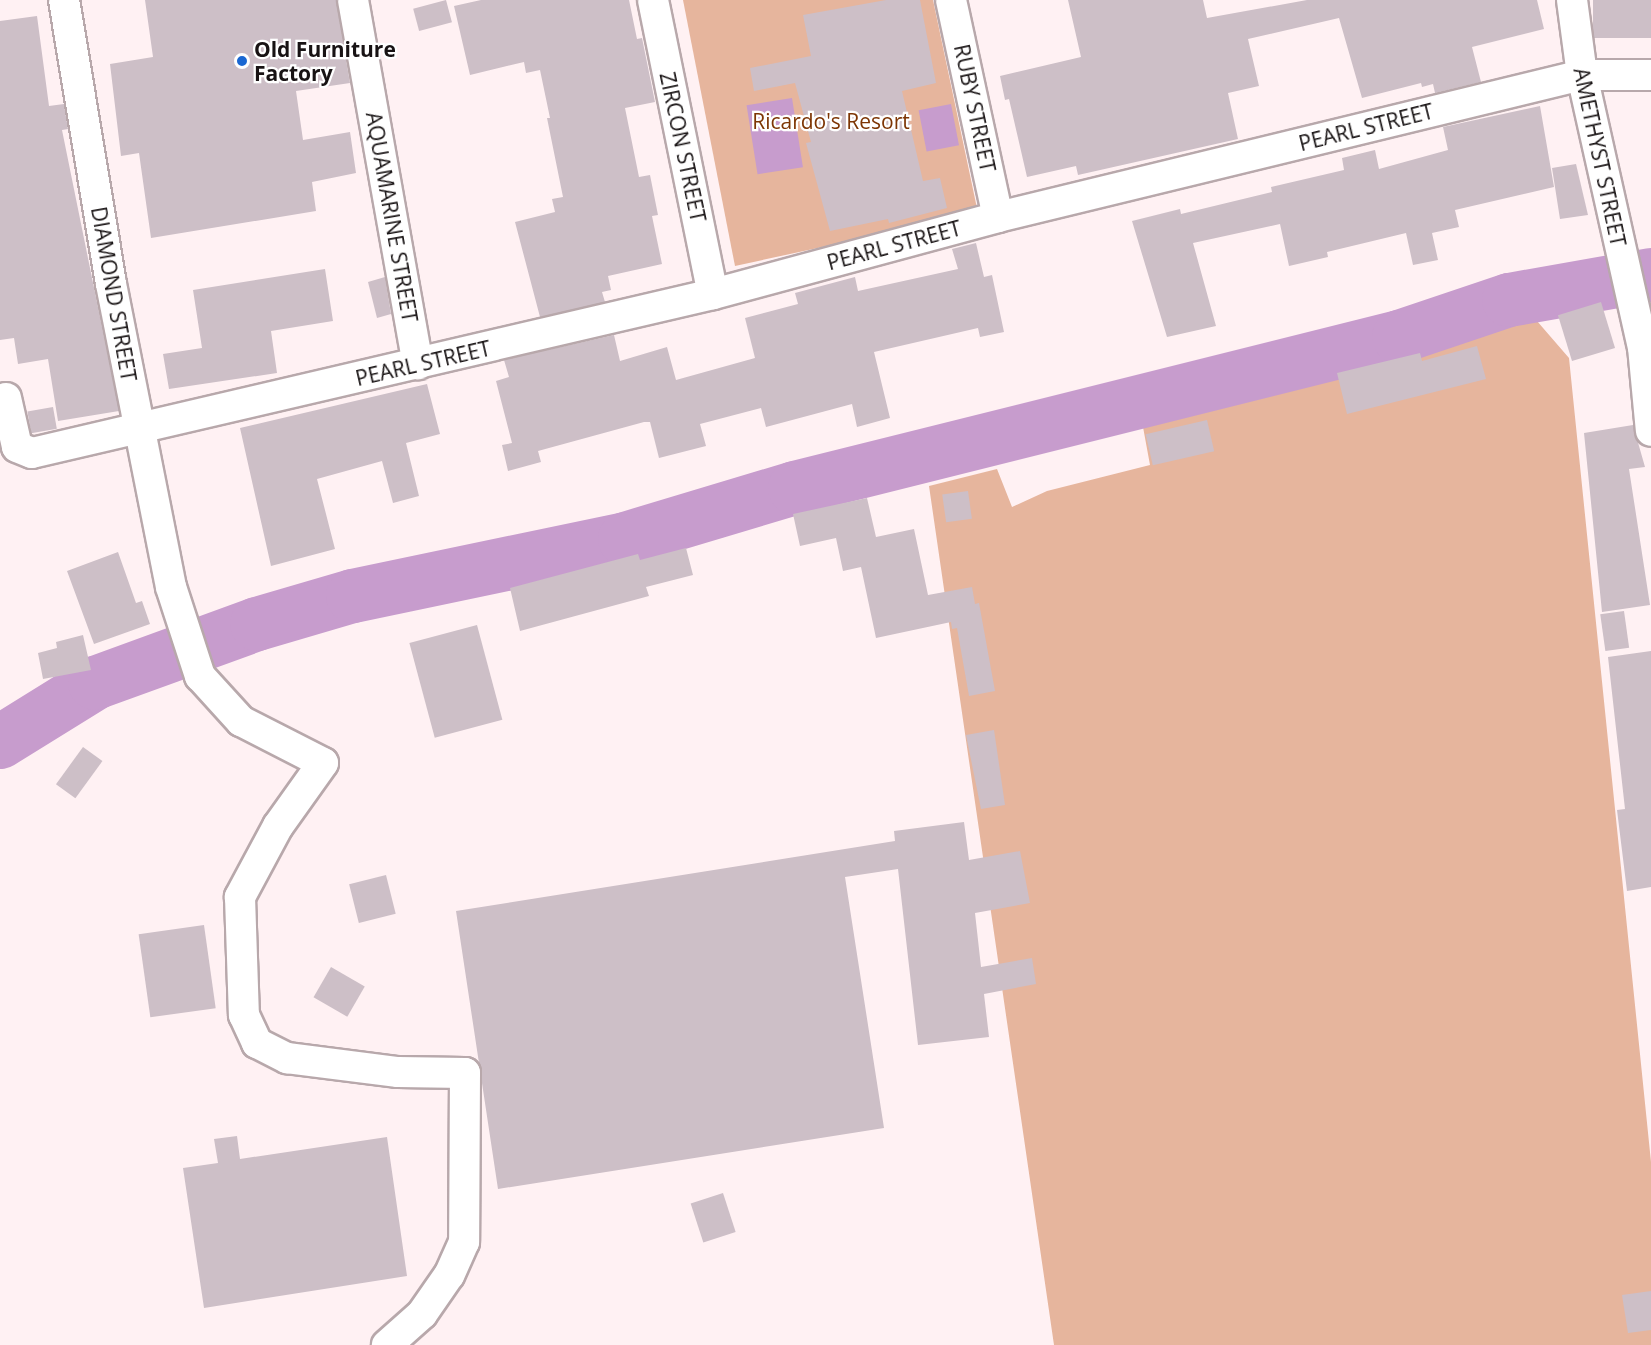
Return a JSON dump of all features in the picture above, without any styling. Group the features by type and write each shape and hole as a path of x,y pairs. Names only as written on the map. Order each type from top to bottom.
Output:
{"street":[{"name":"DIAMOND STREET","path":"64,0 111,284 139,430 171,587 200,676 241,721 323,763 278,826 240,897 244,1015 257,1043 287,1058 398,1072 465,1073 468,1121 464,1242 449,1275 422,1314 387,1345"},
{"name":"AQUAMARINE STREET","path":"353,0 418,364"},
{"name":"ZIRCON STREET","path":"653,0 713,294"},
{"name":"RUBY STREET","path":"951,0 998,217"},
{"name":"AMETHYST STREET","path":"1572,0 1582,75 1634,312 1647,347 1651,431"},
{"name":"PEARL STREET","path":"6,398 17,447 26,453 139,430 713,294 998,217 1582,75 1651,75"}],"green space":[{"name":"Ricardo's Resort","path":"683,0 933,0 978,213 735,266"},
{"path":"1524,306 1569,358 1651,1162 1651,1345 1054,1345 929,486 997,469 1012,507 1047,491 1150,465 1143,427"}],"shaded area":[{"path":"792,98 803,167 758,174 747,105"},
{"path":"951,104 959,145 927,152 919,110"}],"building":[{"path":"145,0 336,0 350,83 296,91 303,140 350,132 356,173 312,182 316,211 151,238 139,153 121,156 110,64 153,57"},
{"path":"446,0 452,22 419,31 413,9"},
{"path":"481,0 629,0 637,39 642,38 655,102 625,108 639,177 650,175 658,215 652,216 662,264 608,276 611,290 602,292 605,302 540,317 515,222 555,212 552,199 563,197 547,118 550,118 540,70 526,73 524,62 470,75 454,6"},
{"path":"886,0 920,0 936,83 902,91 923,181 940,178 947,208 889,223 888,219 830,231 806,143 811,142 795,83 754,91 750,68 811,56 803,15"},
{"path":"1068,0 1203,0 1207,18 1307,0 1537,0 1544,29 1472,47 1481,82 1435,93 1433,84 1422,87 1421,83 1362,98 1339,18 1248,39 1259,86 1228,93 1238,139 1078,175 1076,166 1027,177 1009,99 1005,100 1000,76 1081,57"},
{"path":"1593,0 1651,0 1651,38 1593,38"},
{"path":"37,16 49,106 64,104 68,129 62,130 119,411 58,421 48,359 18,364 14,338 0,340 0,21"},
{"path":"1540,106 1554,187 1455,210 1459,227 1432,233 1438,260 1413,265 1406,233 1327,252 1328,257 1289,266 1280,224 1193,243 1216,326 1167,337 1132,221 1180,209 1181,214 1272,192 1271,187 1344,170 1342,158 1375,150 1379,169 1448,150 1443,127"},
{"path":"1576,164 1588,215 1560,219 1552,168"},
{"path":"976,243 984,277 992,275 1004,332 980,337 978,328 874,352 890,418 857,427 852,404 766,427 761,408 700,424 706,446 659,458 650,422 644,422 538,451 541,462 508,471 502,445 512,443 496,381 509,377 504,360 614,335 620,361 667,347 676,380 755,358 745,318 798,304 795,293 855,277 858,291 958,269 952,249"},
{"path":"325,269 333,321 271,331 277,373 169,389 163,354 202,348 193,290"},
{"path":"385,277 391,314 377,318 368,282"},
{"path":"1601,302 1615,348 1572,361 1558,315"},
{"path":"1477,346 1486,379 1347,414 1337,373 1420,353 1422,361"},
{"path":"427,384 440,434 406,443 419,496 393,503 382,461 317,479 335,549 271,566 240,428"},
{"path":"53,407 57,429 31,433 27,412"},
{"path":"1207,420 1214,451 1153,465 1146,434"},
{"path":"1633,425 1645,467 1629,469 1650,605 1602,612 1584,433"},
{"path":"968,491 972,519 946,522 942,495"},
{"path":"867,498 876,537 914,529 928,595 972,587 975,604 979,603 995,691 969,696 957,628 952,629 951,622 876,638 861,567 843,571 836,538 800,546 793,514"},
{"path":"686,548 693,575 646,587 649,596 520,631 510,588 638,554 640,560"},
{"path":"118,552 136,603 142,601 150,624 94,644 67,571"},
{"path":"1624,611 1629,648 1605,651 1600,614"},
{"path":"477,625 502,720 435,738 409,643"},
{"path":"83,635 91,670 43,679 38,653 57,648 56,642"},
{"path":"1651,651 1651,887 1627,891 1617,810 1625,809 1608,657"},
{"path":"994,730 1005,805 981,809 966,735"},
{"path":"83,747 102,761 75,798 56,784"},
{"path":"964,822 969,860 1020,851 1030,903 975,913 981,967 1032,958 1036,984 984,994 989,1037 918,1045 898,869 845,877 884,1128 498,1189 456,911 895,841 894,831"},
{"path":"386,875 396,914 359,923 349,884"},
{"path":"204,925 216,1008 150,1017 139,934"},
{"path":"331,967 365,986 347,1017 314,997"},
{"path":"237,1136 240,1159 387,1137 407,1276 204,1308 183,1168 218,1163 214,1139"},
{"path":"723,1193 736,1232 703,1242 691,1204"},
{"path":"1651,1291 1651,1330 1628,1333 1622,1295"}],"waterway":[{"path":"0,742 95,683 257,624 353,596 625,539 795,488 1399,337 1509,300 1651,275"}],"place":[{"name":"Old Furniture Factory","path":"242,61"}]}
